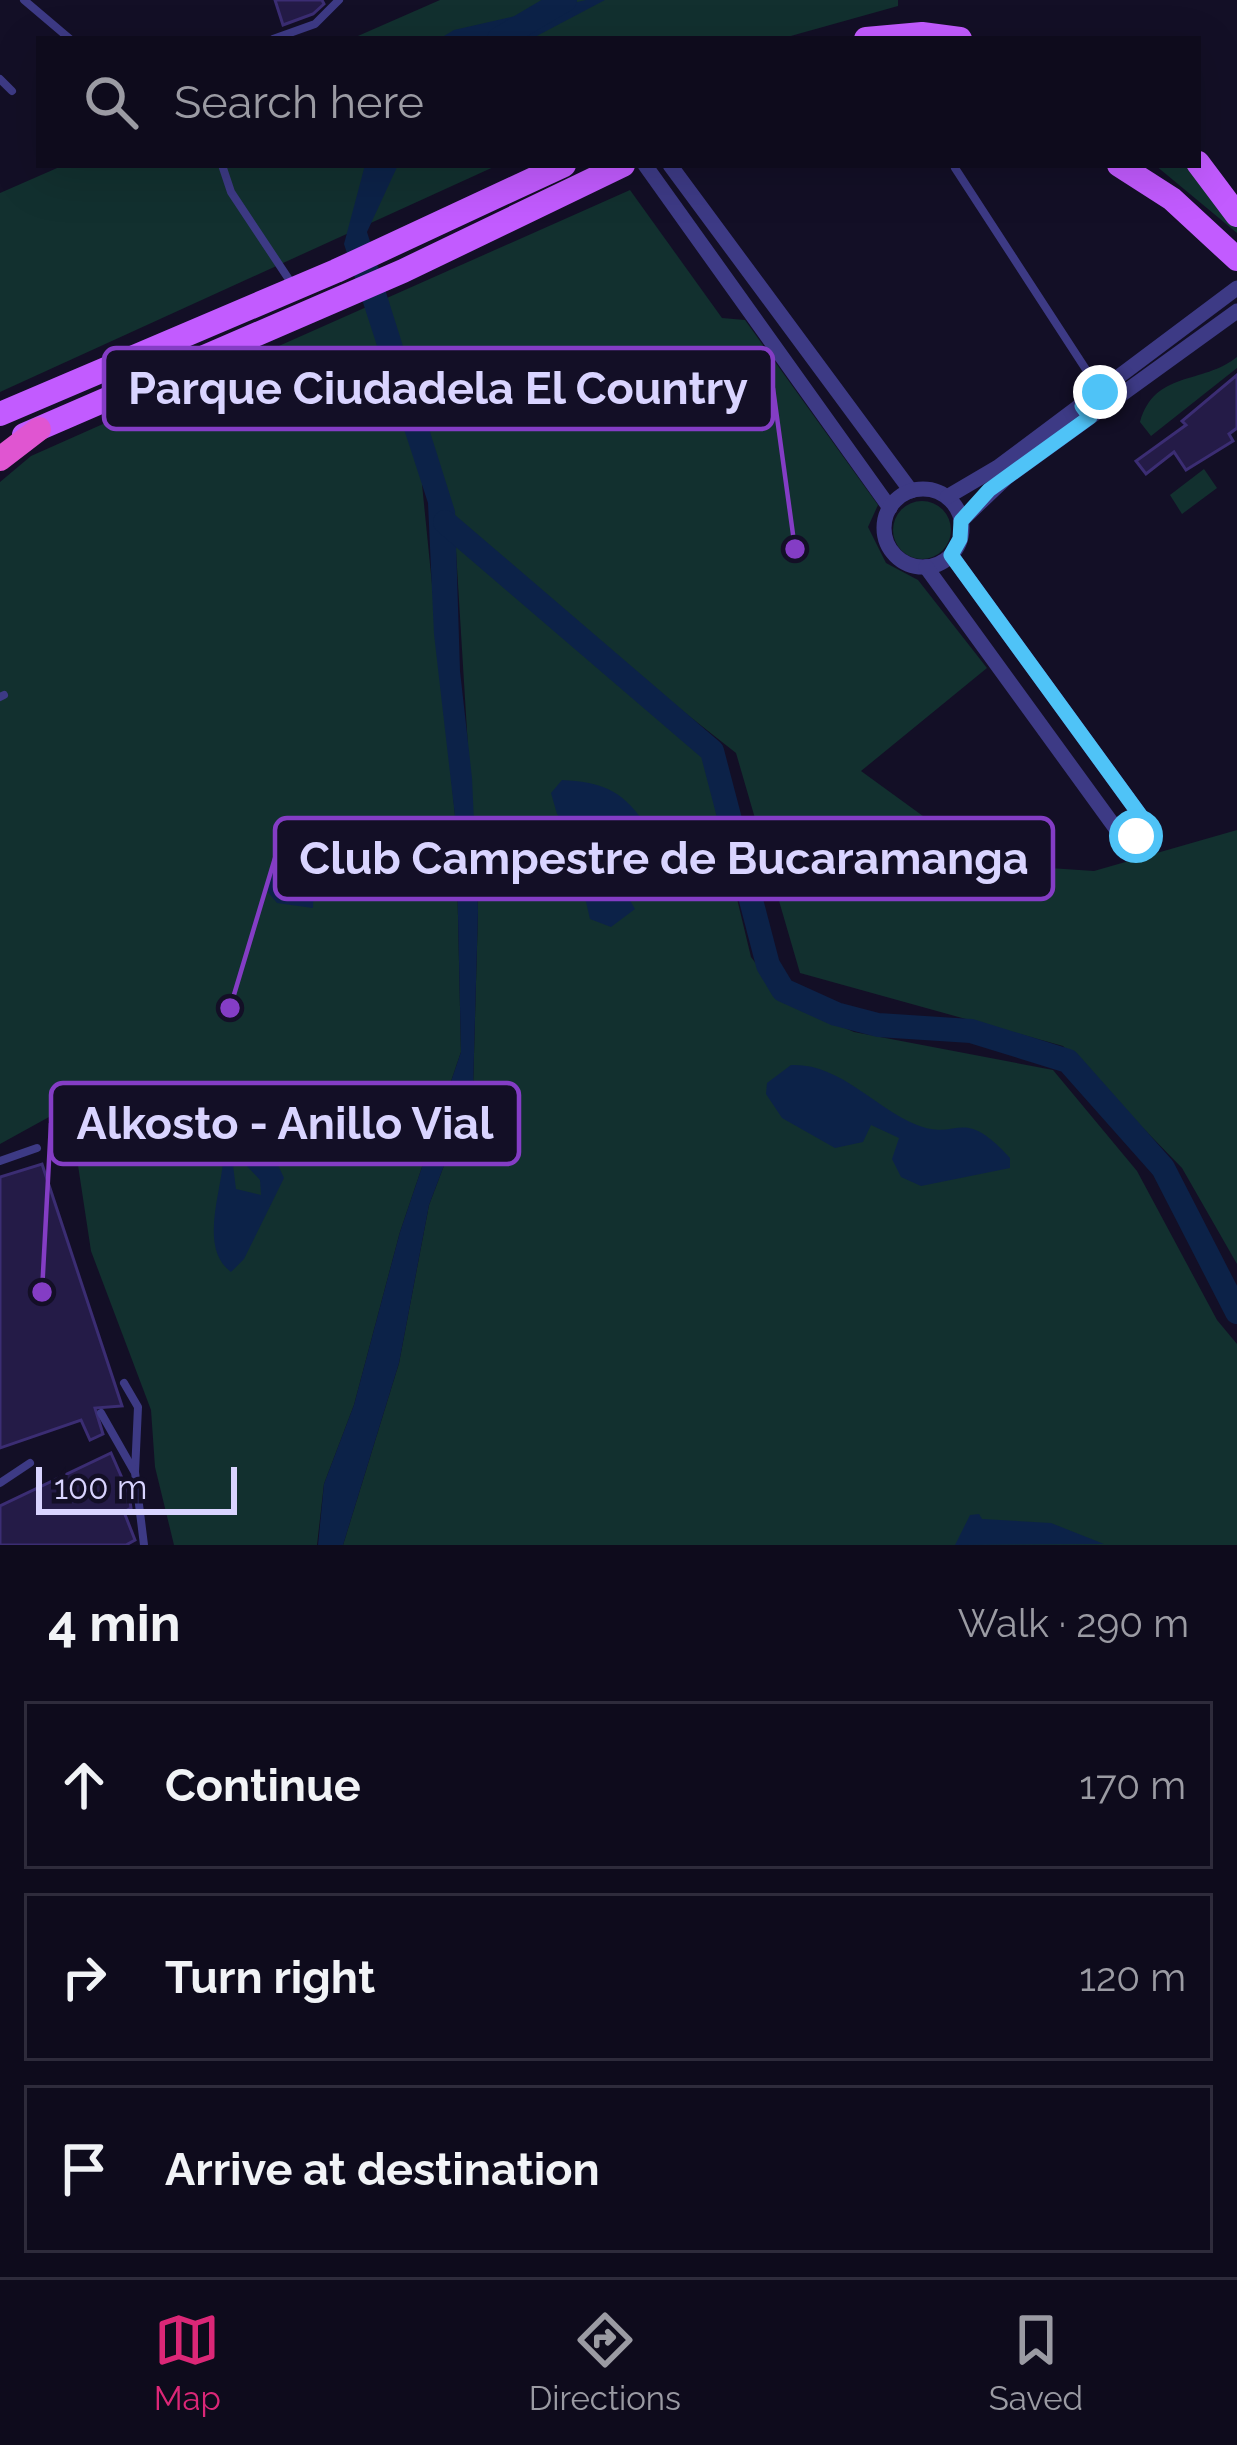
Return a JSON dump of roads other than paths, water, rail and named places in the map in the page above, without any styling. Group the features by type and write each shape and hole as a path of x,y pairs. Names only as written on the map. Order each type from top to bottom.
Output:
{"highway":[{"path":"0,459 39,429"}],"main road":[{"path":"900,36 937,36"},
{"path":"1201,167 1237,214"},
{"path":"0,414 336,271 558,168"},
{"path":"0,445 403,271 617,168"},
{"path":"1124,168 1172,199 1237,259"}],"street":[{"path":"647,168 890,508"},
{"path":"672,168 911,491"},
{"path":"961,521 989,490 1086,411 1100,392 1237,288"},
{"path":"947,497 1237,310"},
{"path":"930,489 947,497 961,521 960,539 951,555 926,567 908,563 892,552 884,526 890,508 911,491 930,489"},
{"path":"926,567 1122,837 1136,836 1144,826 1140,815 951,555"}],"lane":[{"path":"24,0 66,36"},
{"path":"281,36 315,24 339,0"},
{"path":"0,80 12,91"},
{"path":"222,168 231,192 295,287"},
{"path":"955,168 1100,392"},
{"path":"0,1162 37,1148"},
{"path":"124,1383 138,1407 135,1472 144,1545"},
{"path":"101,1413 135,1472"},
{"path":"0,1483 30,1463"}],"water":[{"path":"586,0 605,0 537,36 444,36"},
{"path":"364,168 397,168 367,232 455,511 460,671 472,778 478,911 473,1089 429,1205 399,1363 343,1545 318,1545 324,1484 354,1405 400,1232 461,1052 456,825 434,634 428,503 344,244"},
{"path":"562,780 608,789 643,821 638,843 614,873 635,909 611,927 590,919 579,871 580,841 557,814 551,793"},
{"path":"302,836 314,871 313,908 277,903 268,892 269,877"},
{"path":"791,1065 841,1078 917,1125 981,1132 1010,1158 1010,1168 921,1186 901,1177 892,1159 899,1138 871,1125 863,1142 835,1148 782,1118 766,1094 767,1083"},
{"path":"243,1096 264,1103 268,1144 284,1178 244,1259 231,1272 221,1262 214,1235 225,1102","holes":["233,1165 246,1165 260,1180 261,1195 236,1189"]},
{"path":"979,1514 982,1519 1051,1523 1104,1544 955,1545 970,1515"}],"waterway":[{"path":"504,36 565,0"},
{"path":"445,522 712,751 768,965 783,990 836,1014 878,1025 971,1031 1068,1061 1163,1168 1237,1312"}],"place":[{"name":"Parque Ciudadela El Country","path":"795,549"},
{"name":"Club Campestre de Bucaramanga","path":"230,1008"},
{"name":"Alkosto - Anillo Vial","path":"42,1292"}]}
